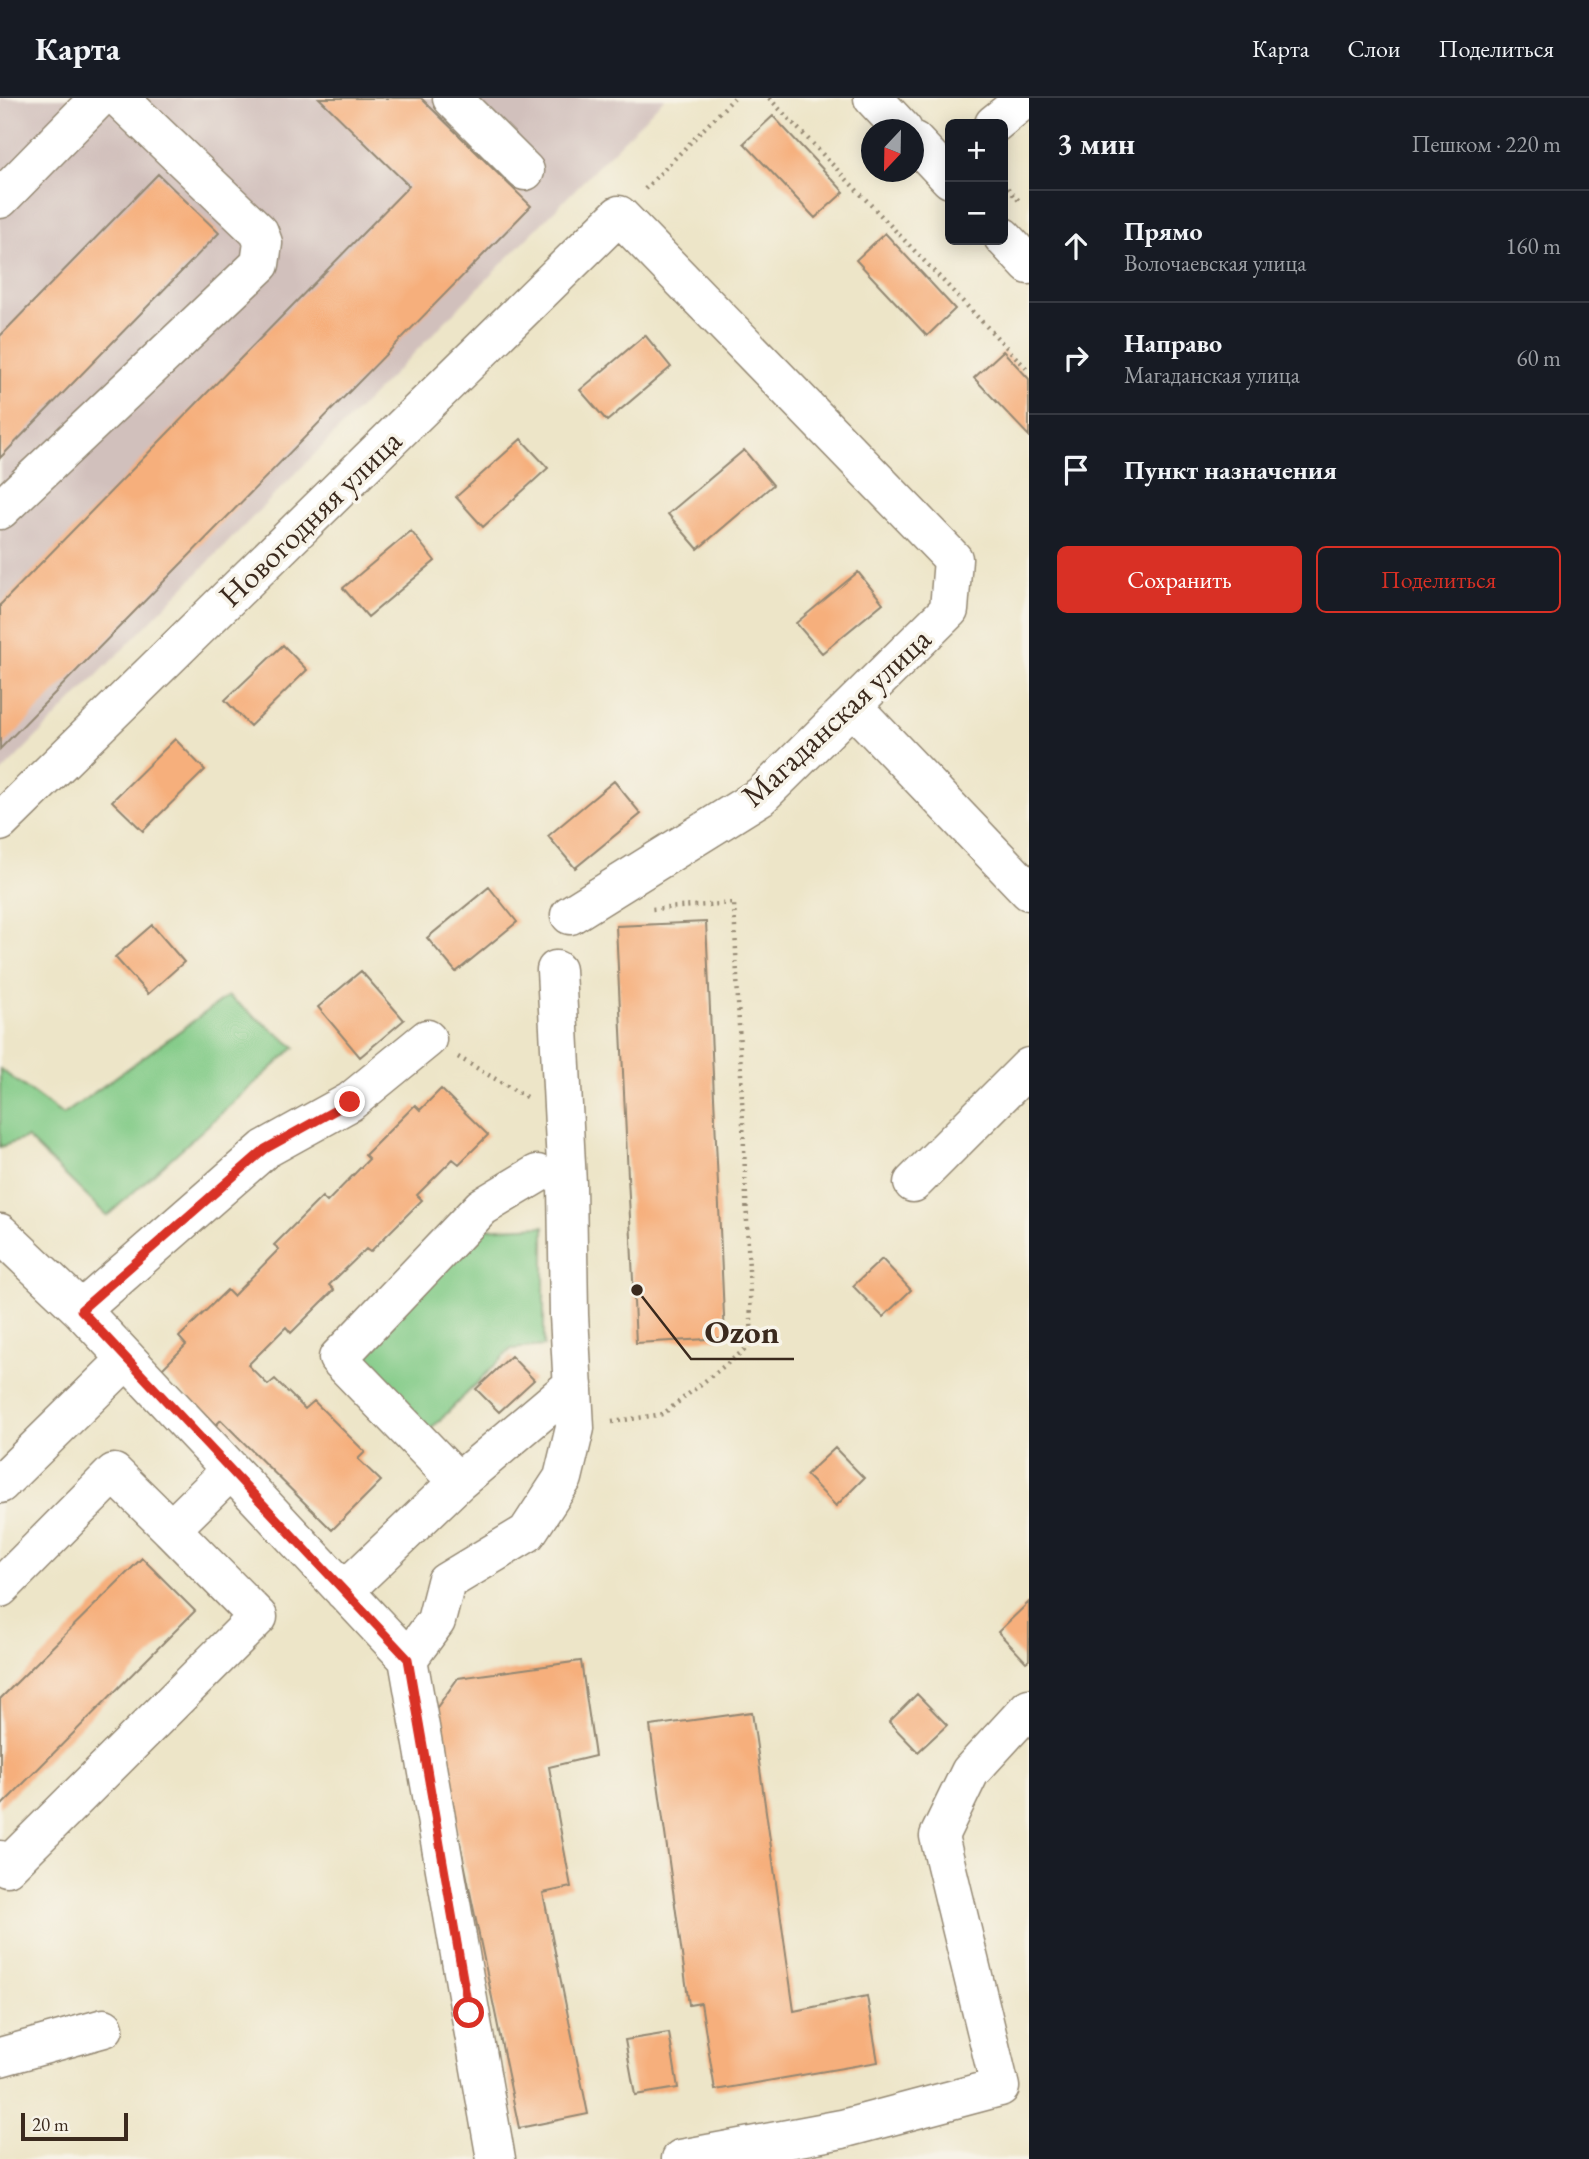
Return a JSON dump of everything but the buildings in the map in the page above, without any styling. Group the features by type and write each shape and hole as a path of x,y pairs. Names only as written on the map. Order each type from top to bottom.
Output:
{"street":[{"path":"0,199 99,98"},
{"path":"0,510 260,264 263,243 259,232 119,98"},
{"path":"452,98 525,171"},
{"path":"873,98 893,119"},
{"path":"1000,119 1026,98"},
{"path":"924,150 945,168"},
{"name":"Магаданская улица","path":"570,915 761,796 949,610 953,559 619,215"},
{"name":"Новогодняя улица","path":"0,822 619,215"},
{"path":"1008,242 1029,265"},
{"path":"852,706 1029,891"},
{"path":"408,1659 436,1621 446,1582 527,1533 563,1478 575,1428 569,1315 567,1184 556,970"},
{"path":"81,1310 265,1149 350,1102 427,1040"},
{"path":"913,1183 1029,1068"},
{"path":"458,1482 338,1358 482,1207 537,1174"},
{"path":"0,1233 81,1310 408,1659 496,2159"},
{"path":"0,1484 126,1360"},
{"path":"344,1591 458,1482 573,1385"},
{"path":"171,1529 230,1471"},
{"path":"0,1588 114,1473 258,1617 7,1867 0,1860"},
{"path":"681,2159 845,2144 1015,2093 939,1836 970,1772 1029,1708"},
{"path":"0,2057 104,2028"}],"path":[{"path":"619,215 734,98"},
{"path":"769,98 1029,371"},
{"path":"1008,188 1029,211"},
{"path":"575,1428 663,1414 751,1344 734,903 638,910"},
{"path":"427,1040 534,1101"}],"shaded area":[{"path":"0,98 665,98 0,774"}],"green space":[{"path":"228,996 295,1047 107,1216 27,1138 0,1147 0,1069 63,1115"},
{"path":"544,1226 544,1346 511,1349 429,1431 354,1356 475,1229"}],"place":[{"name":"Ozon","path":"637,1290"}],"route":[{"path":"350,1102 265,1149 81,1310 408,1659 469,2013"}]}
